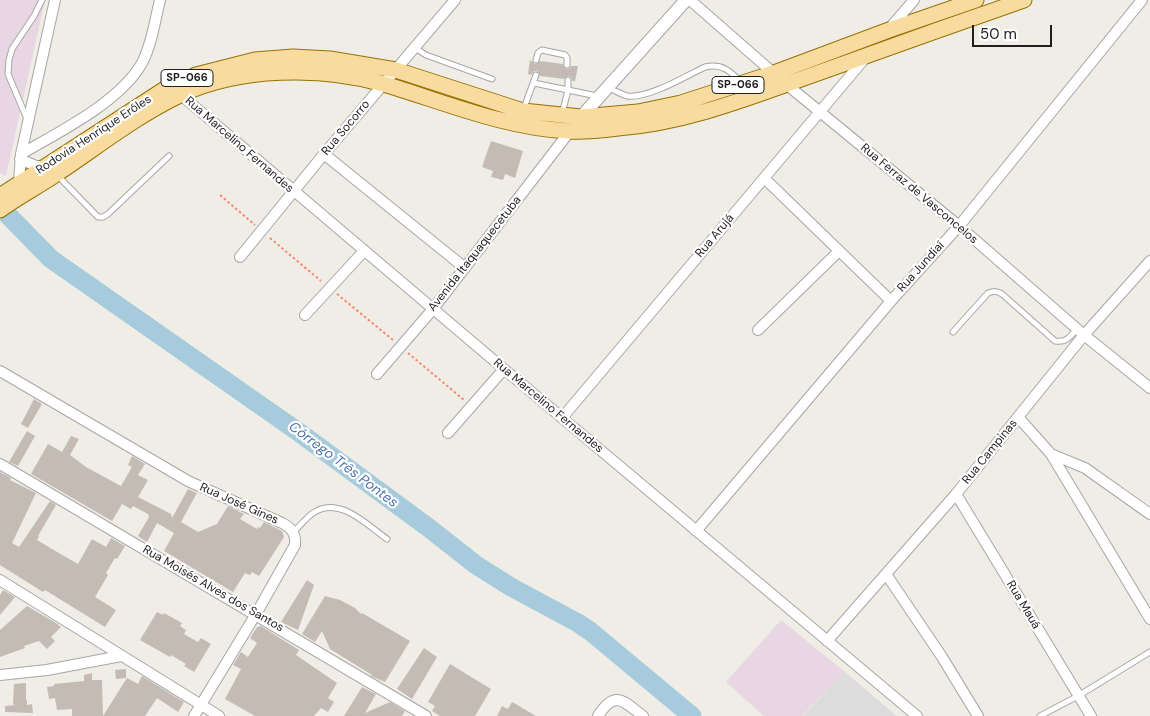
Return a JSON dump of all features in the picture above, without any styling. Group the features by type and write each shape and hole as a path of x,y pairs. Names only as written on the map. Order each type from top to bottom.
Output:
{"main road":[{"name":"SP-066","path":"396,70 523,111 581,117 638,112 681,103 774,73 976,0"},
{"name":"SP-066","path":"383,84 510,122 570,131 618,128 667,121 728,104 1024,0"},
{"name":"Rodovia Henrique Eróles","path":"51,170 165,88 219,68 255,60 292,57 330,59 396,70"},
{"name":"Rodovia Henrique Eróles","path":"0,210 11,192 181,95 235,78 288,72 335,74 383,84"}],"street":[{"path":"11,192 55,0"},
{"path":"20,157 94,110 132,76 142,62 149,44 160,0"},
{"name":"Rua Socorro","path":"240,257 324,154 455,0"},
{"path":"581,117 686,0"},
{"name":"Rua Ferraz de Vasconcelos","path":"690,0 786,84 959,226 1080,332 1150,388"},
{"path":"889,30 914,0"},
{"name":"Rua Jundiaí","path":"696,530 891,301 959,226 1142,0"},
{"name":"Rua Arujá","path":"562,418 867,55"},
{"name":"Rua Marcelino Fernandes","path":"181,95 917,716"},
{"name":"Avenida Itaquaquecetuba","path":"377,374 433,309 570,131"},
{"path":"324,154 465,268"},
{"path":"20,157 36,166 51,170"},
{"path":"764,178 891,301"},
{"path":"305,315 364,251"},
{"path":"758,330 839,251"},
{"name":"Rua Campinas","path":"826,641 956,494 1018,417 1080,332 1150,260"},
{"path":"448,433 504,369"},
{"name":"Rua José Gines","path":"0,371 188,481 282,523 293,532"},
{"path":"1018,417 1051,454 1150,619"},
{"path":"1051,454 1085,468 1150,514"},
{"name":"Rua Moisés Alves dos Santos","path":"0,464 426,716"},
{"name":"Rua Mauá","path":"956,494 1091,716"},
{"path":"194,716 256,614 295,545 293,532"},
{"path":"886,574 942,657 978,716"},
{"path":"0,580 220,716"},
{"path":"0,675 47,670 121,656"},
{"path":"598,716 605,705 611,700 624,702 643,716"}],"lane":[{"path":"28,121 8,74 12,49 34,16 42,0"},
{"path":"415,47 426,55 492,79"},
{"path":"536,60 538,53 542,50 565,55 567,65"},
{"path":"534,83 568,90 604,92 627,96 639,95 651,92 705,67 714,65 729,70 742,83"},
{"path":"523,111 536,75"},
{"path":"562,115 568,90 568,80"},
{"path":"51,170 98,217 103,217 170,156"},
{"path":"953,332 988,293 993,292 1002,294 1055,341 1068,340 1080,332"},
{"path":"293,532 312,514 326,507 335,507 346,510 387,539"},
{"path":"1040,716 1078,696 1150,652"}],"path":[{"path":"220,195 471,405"}],"shaded area":[{"path":"0,0 45,0 6,176 0,173"},
{"path":"781,620 845,672 802,716 764,716 726,682"},
{"path":"845,672 897,716 803,716"}],"building":[{"path":"530,60 535,64 540,61 563,64 564,68 567,69 571,66 578,66 575,81 572,81 571,77 568,76 564,79 540,76 537,71 534,71 531,75 528,74"},
{"path":"491,141 523,151 515,178 505,174 503,180 491,177 493,171 482,167"},
{"path":"34,399 42,404 28,428 21,424"},
{"path":"27,431 35,436 18,466 9,462"},
{"path":"71,436 79,439 70,455 86,467 121,486 132,467 128,465 132,456 145,464 138,475 148,480 138,497 171,514 172,518 188,489 197,493 181,522 198,532 217,524 228,506 244,514 240,519 257,529 264,522 282,531 284,537 259,576 252,572 250,575 245,573 233,592 164,551 174,533 157,523 147,542 138,536 149,517 148,514 133,506 131,509 122,504 112,521 31,474 48,444 62,452"},
{"path":"0,472 11,478 10,480 36,493 12,543 19,547 50,501 56,505 37,540 78,564 92,539 106,547 111,538 125,546 106,573 108,575 95,597 116,610 105,627 0,565"},
{"path":"307,580 314,585 298,630 281,622"},
{"path":"3,590 15,597 0,615 0,595"},
{"path":"325,596 340,600 410,641 385,682 371,676 330,649 322,631 315,642 302,634"},
{"path":"27,606 61,627 51,637 55,641 47,649 39,641 0,657 0,630"},
{"path":"157,612 163,615 164,613 182,623 180,626 186,630 184,634 198,642 201,638 211,644 194,672 184,666 186,664 171,655 170,657 140,640"},
{"path":"261,626 299,650 296,655 337,683 328,698 334,702 328,712 321,708 314,716 255,716 225,699 241,669 233,665 241,652 248,657 257,643 250,638 257,627"},
{"path":"424,648 437,657 412,699 397,689"},
{"path":"450,664 491,689 475,716 440,716 432,711 435,706 428,702"},
{"path":"126,669 126,678 116,679 115,670"},
{"path":"92,673 92,680 102,680 103,716 72,716 72,709 57,710 55,698 49,699 47,687 54,686 54,684 84,681 84,675"},
{"path":"142,676 184,702 178,712 157,698 145,716 103,716 127,678 138,684"},
{"path":"26,683 27,705 32,704 33,713 5,712 5,706 15,705 13,704 14,684"},
{"path":"362,687 376,694 365,713 390,702 405,711 402,716 344,716"},
{"path":"512,702 536,716 497,716 502,706 508,709"}],"waterway":[{"name":"Córrego Três Pontes","path":"0,207 51,259 300,433 476,565 511,587 590,631 692,716"}]}
